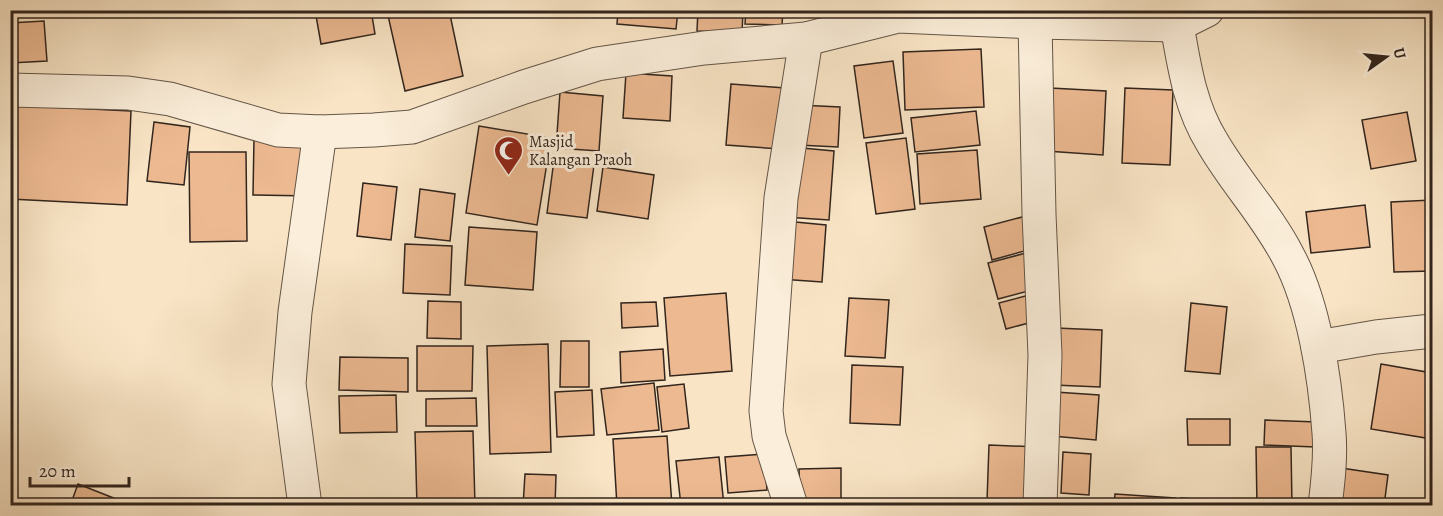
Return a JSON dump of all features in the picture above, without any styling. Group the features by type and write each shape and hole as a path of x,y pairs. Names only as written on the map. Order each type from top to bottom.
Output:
{"street":[{"path":"10,90 128,93 170,99 278,130 320,132 412,127 597,64 704,48 806,39 898,16 1177,25 1207,10"},
{"path":"1035,22 1045,355 1040,506"},
{"path":"1177,25 1189,87 1200,118 1211,141 1275,231 1290,258 1306,300 1318,347 1330,434 1325,506"},
{"path":"791,506 769,436 766,411 781,198 806,39"},
{"path":"305,506 289,384 295,312 320,132"},
{"path":"1318,347 1376,337 1432,332"}],"building":[{"path":"315,10 371,10 375,34 321,44"},
{"path":"449,10 463,76 405,91 387,11"},
{"path":"618,10 678,10 676,29 617,24"},
{"path":"698,10 743,10 742,33 697,31"},
{"path":"746,10 783,10 782,25 745,24"},
{"path":"791,10 840,10 840,18 790,16"},
{"path":"44,21 47,61 10,63 10,23"},
{"path":"981,49 984,107 905,110 903,52"},
{"path":"893,61 903,133 864,138 854,66"},
{"path":"626,73 672,76 670,121 623,118"},
{"path":"731,84 785,88 780,149 726,145"},
{"path":"1050,88 1106,91 1103,155 1046,151"},
{"path":"1125,88 1173,90 1170,165 1122,163"},
{"path":"560,92 603,96 599,151 556,148"},
{"path":"10,105 131,111 127,205 10,199"},
{"path":"799,105 840,107 838,147 798,145"},
{"path":"976,111 980,145 915,152 911,118"},
{"path":"1407,112 1416,161 1371,169 1362,120"},
{"path":"154,122 190,127 184,185 147,181"},
{"name":"Masjid Kalangan Praoh","path":"479,126 551,138 537,225 466,213"},
{"path":"254,138 311,139 310,196 253,195"},
{"path":"906,138 915,209 876,214 866,143"},
{"path":"791,147 834,151 829,220 785,217"},
{"path":"977,150 981,199 920,204 917,154"},
{"path":"189,152 246,152 247,241 190,242"},
{"path":"554,160 594,165 587,218 547,213"},
{"path":"603,167 654,175 648,219 597,211"},
{"path":"363,183 397,187 391,240 357,236"},
{"path":"420,189 455,194 450,241 415,237"},
{"path":"1432,200 1432,271 1394,272 1391,202"},
{"path":"1365,205 1370,247 1311,253 1306,212"},
{"path":"1026,216 1035,248 992,260 984,227"},
{"path":"785,221 826,225 822,282 780,279"},
{"path":"469,227 537,232 533,290 465,285"},
{"path":"405,244 452,246 450,295 403,293"},
{"path":"1026,253 1036,289 998,299 988,263"},
{"path":"726,293 732,371 670,376 664,298"},
{"path":"1033,294 1040,320 1006,329 999,303"},
{"path":"849,298 889,300 885,358 845,356"},
{"path":"428,301 461,302 461,339 427,338"},
{"path":"656,302 658,326 622,328 621,303"},
{"path":"1191,303 1227,307 1220,374 1185,371"},
{"path":"1056,328 1102,330 1100,387 1054,385"},
{"path":"561,341 589,341 589,387 560,387"},
{"path":"548,344 551,452 490,454 487,346"},
{"path":"417,346 473,346 472,391 417,391"},
{"path":"663,349 665,380 621,383 620,352"},
{"path":"340,357 408,358 408,392 339,390"},
{"path":"1381,364 1432,373 1432,439 1371,429"},
{"path":"852,365 903,367 900,425 850,423"},
{"path":"654,383 659,430 607,435 601,389"},
{"path":"684,384 689,428 662,432 657,387"},
{"path":"592,390 594,435 557,437 555,392"},
{"path":"1055,392 1099,395 1096,440 1052,436"},
{"path":"396,395 397,432 340,433 339,396"},
{"path":"476,398 477,426 426,426 426,399"},
{"path":"1187,419 1230,419 1230,445 1188,445"},
{"path":"1265,420 1317,422 1316,447 1264,445"},
{"path":"473,431 475,506 417,506 415,432"},
{"path":"667,436 672,506 617,506 613,439"},
{"path":"989,445 1039,447 1037,503 987,501"},
{"path":"1256,447 1291,447 1292,506 1257,506"},
{"path":"1063,452 1091,454 1089,495 1061,493"},
{"path":"764,454 767,490 728,493 725,457"},
{"path":"719,457 724,506 681,506 676,461"},
{"path":"841,468 841,500 800,501 799,469"},
{"path":"1341,468 1388,475 1384,506 1336,506"},
{"path":"525,474 556,475 555,506 523,506"},
{"path":"78,484 134,506 70,506"},
{"path":"1115,494 1175,498 1174,506 1114,506"},
{"path":"1181,498 1236,502 1235,506 1181,506"},
{"path":"1426,498 1432,498 1432,506 1425,506"}],"place":[{"name":"Masjid Kalangan Praoh","path":"508,176"}]}
